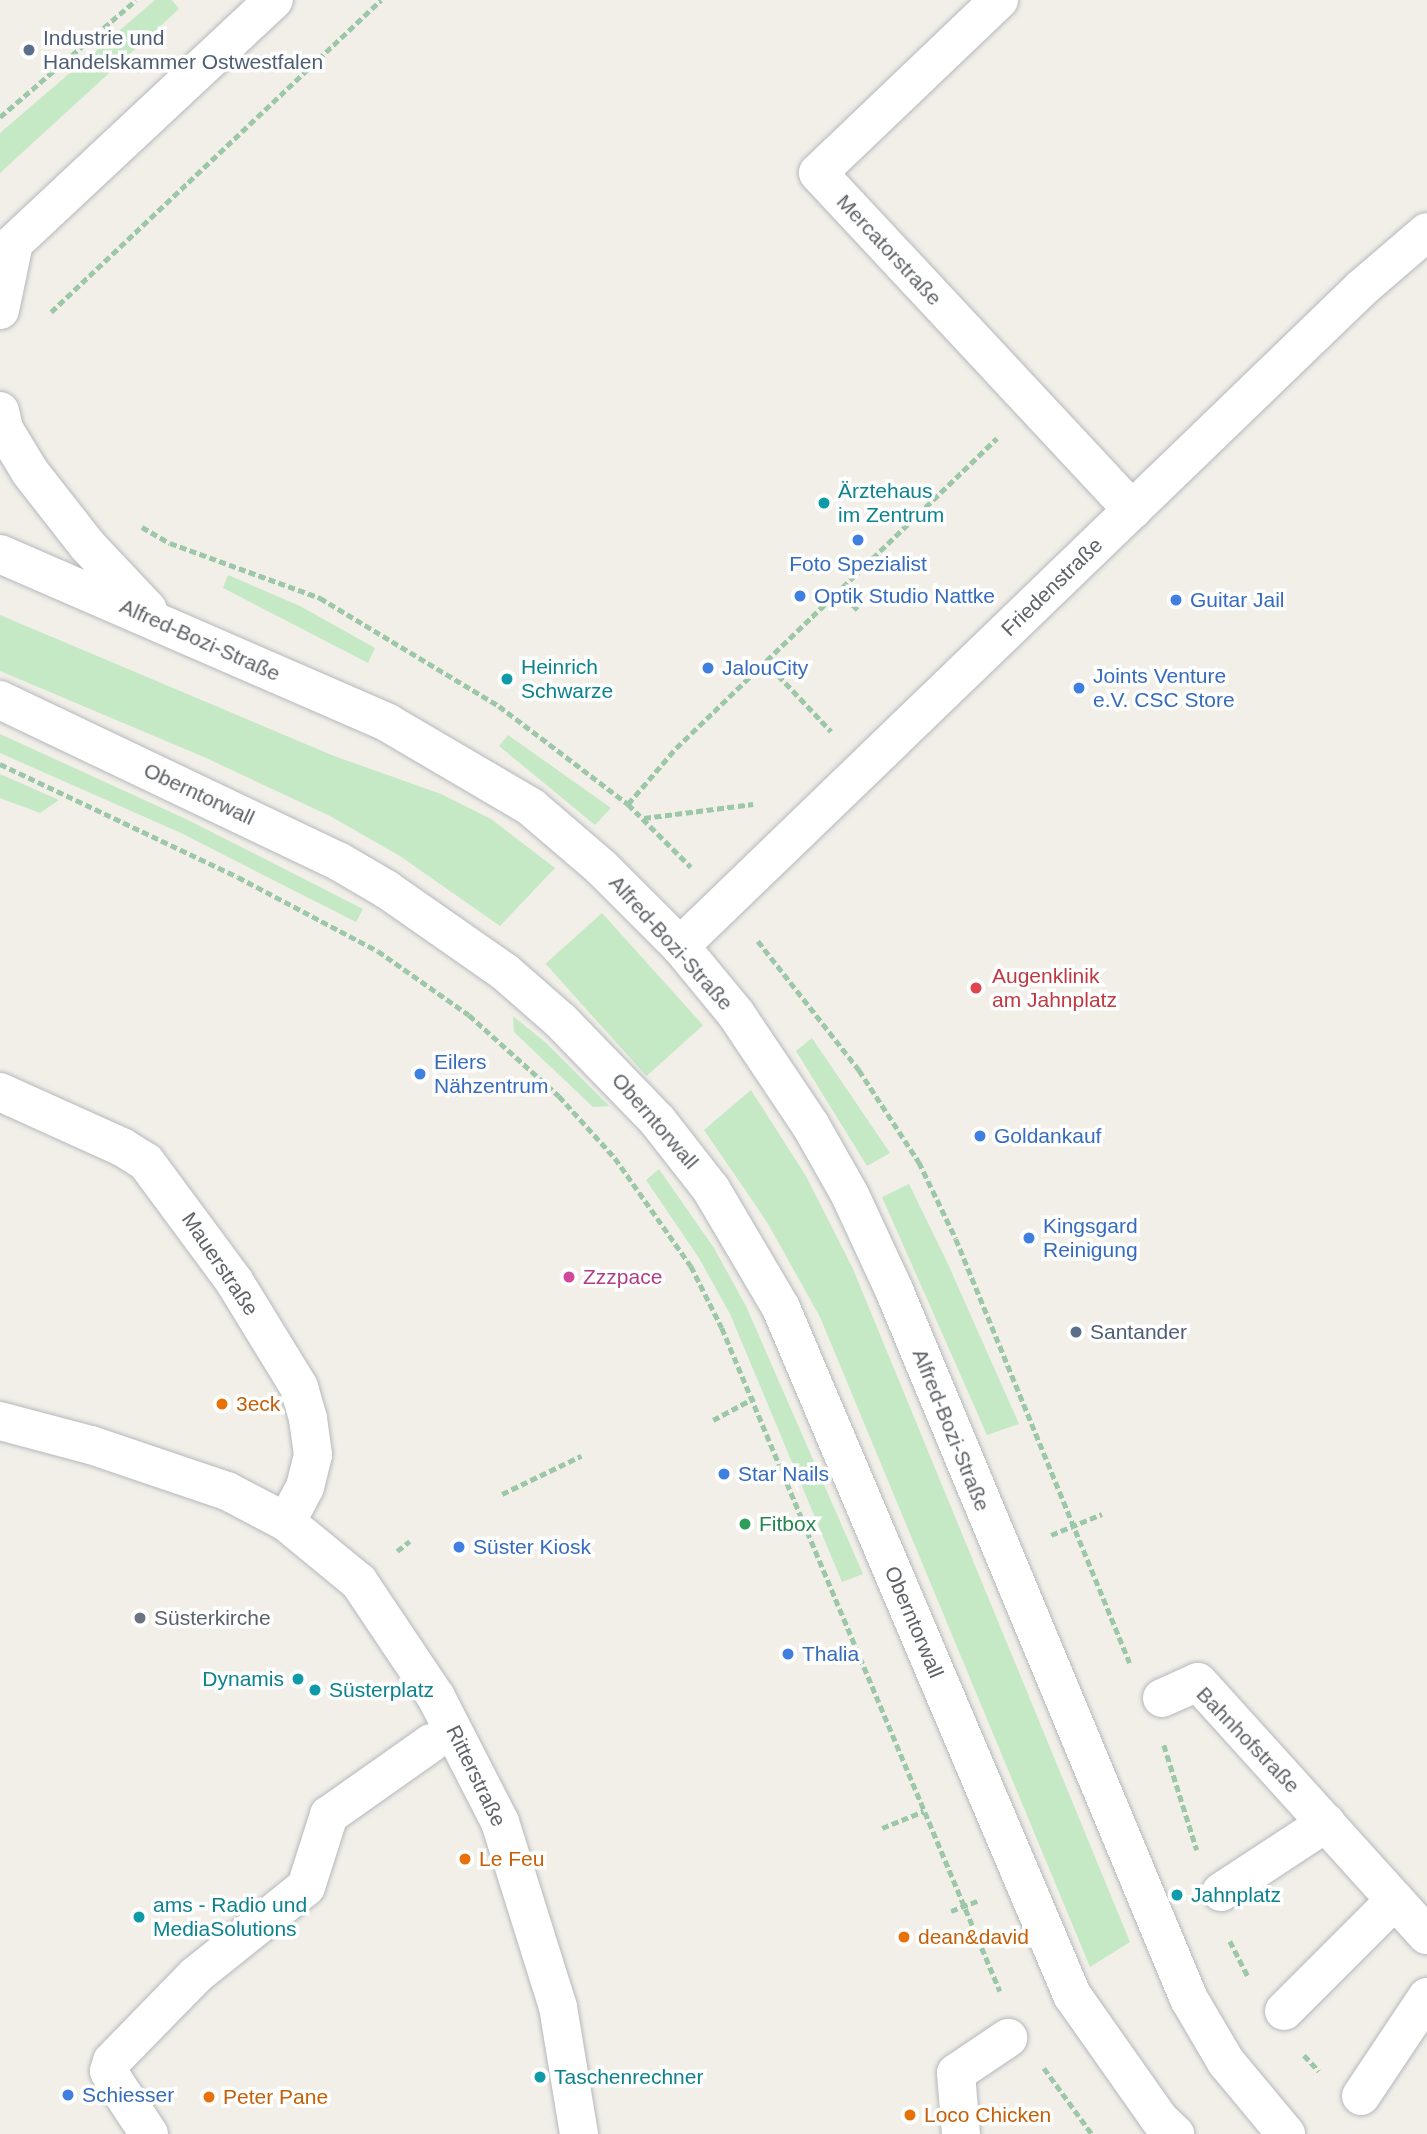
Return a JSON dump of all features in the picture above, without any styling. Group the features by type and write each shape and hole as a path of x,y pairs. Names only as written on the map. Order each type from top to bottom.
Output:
{"street":[{"path":"0,310 7,250 274,0"},
{"name":"Mercatorstraße","path":"999,0 818,173 1132,510"},
{"name":"Friedenstraße","path":"680,946 1363,287 1427,232"},
{"path":"0,411 4,429 37,480 87,545 160,623"},
{"name":"Alfred-Bozi-Straße","path":"0,554 388,723 531,807 601,867 680,946 754,1038 850,1195 894,1290 1098,1787 1189,1999 1226,2062 1286,2134"},
{"name":"Oberntorwall","path":"0,700 301,842 386,889 505,972 570,1030 657,1120 711,1189 781,1308 1072,1995 1160,2120 1175,2134"},
{"name":"Mauerstraße","path":"0,1092 122,1147 146,1162 234,1282 299,1387 308,1419 313,1455 305,1487 286,1522"},
{"name":"Ritterstraße","path":"0,1421 91,1445 227,1491 286,1522 333,1556 382,1611 436,1697 481,1780 539,1937 558,2007 579,2134"},
{"name":"Bahnhofstraße","path":"1163,1698 1198,1682 1427,1935"},
{"path":"149,2134 144,2120 114,2081 109,2071 112,2061 196,1975 306,1887 329,1815 431,1743"},
{"path":"1243,1881 1326,1823"},
{"path":"1284,2011 1395,1900"},
{"path":"1362,2096 1427,1997"},
{"path":"961,2134 956,2073 1008,2038"}],"path":[{"path":"0,117 136,0"},
{"path":"45,320 381,0"},
{"path":"628,804 676,748 764,660 1033,403"},
{"path":"136,525 170,543 320,598 499,705 628,804 726,903 804,995 919,1162 1132,1666"},
{"path":"838,590 860,612"},
{"path":"764,660 866,768"},
{"path":"0,764 239,877 377,951 469,1015 559,1096 615,1158 691,1266 754,1398 1001,1993"},
{"path":"713,1420 754,1398"},
{"path":"502,1494 581,1456"},
{"path":"1038,1541 1102,1514"},
{"path":"1161,1738 1198,1854"},
{"path":"882,1828 924,1811"},
{"path":"951,1911 986,1897"},
{"path":"1040,2061 1092,2134"}],"green space":[{"path":"155,0 172,0 179,9 0,173 0,133"},
{"path":"228,575 300,606 375,648 368,663 223,588"},
{"path":"0,615 334,756 441,794 491,819 555,868 500,926 400,856 330,816 204,757 0,671"},
{"path":"0,734 186,819 363,909 356,922 181,833 0,753"},
{"path":"508,735 611,808 595,825 499,746"},
{"path":"0,774 59,800 40,813 0,798"},
{"path":"602,913 703,1025 647,1076 546,964"},
{"path":"513,1016 545,1042 609,1106 593,1107 514,1032"},
{"path":"812,1038 890,1153 867,1166 796,1051"},
{"path":"751,1090 806,1176 853,1269 1130,1942 1090,1967 820,1317 767,1222 704,1130"},
{"path":"659,1169 714,1248 746,1306 863,1574 842,1582 730,1314 699,1258 646,1180"},
{"path":"909,1184 1019,1424 987,1435 882,1197"}],"place":[{"name":"Industrie und Handelskammer Ostwestfalen","path":"29,50"},
{"name":"Ärztehaus im Zentrum","path":"824,503"},
{"name":"Foto Spezialist","path":"858,540"},
{"name":"Optik Studio Nattke","path":"800,596"},
{"name":"Guitar Jail","path":"1176,600"},
{"name":"JalouCity","path":"708,668"},
{"name":"Heinrich Schwarze","path":"507,679"},
{"name":"Joints Venture e.V. CSC Store","path":"1079,688"},
{"name":"Augenklinik am Jahnplatz","path":"976,988"},
{"name":"Eilers Nähzentrum","path":"420,1074"},
{"name":"Goldankauf","path":"980,1136"},
{"name":"Kingsgard Reinigung","path":"1029,1238"},
{"name":"Zzzpace","path":"569,1277"},
{"name":"Santander","path":"1076,1332"},
{"name":"3eck","path":"222,1404"},
{"name":"Star Nails","path":"724,1474"},
{"name":"Fitbox","path":"745,1524"},
{"name":"Süster Kiosk","path":"459,1547"},
{"name":"Süsterkirche","path":"140,1618"},
{"name":"Thalia","path":"788,1654"},
{"name":"Dynamis","path":"298,1679"},
{"name":"Süsterplatz","path":"315,1690"},
{"name":"Le Feu","path":"465,1859"},
{"name":"Jahnplatz","path":"1177,1895"},
{"name":"ams - Radio und MediaSolutions","path":"139,1917"},
{"name":"dean&david","path":"904,1937"},
{"name":"Taschenrechner","path":"540,2077"},
{"name":"Schiesser","path":"68,2095"},
{"name":"Peter Pane","path":"209,2097"},
{"name":"Loco Chicken","path":"910,2115"}]}
